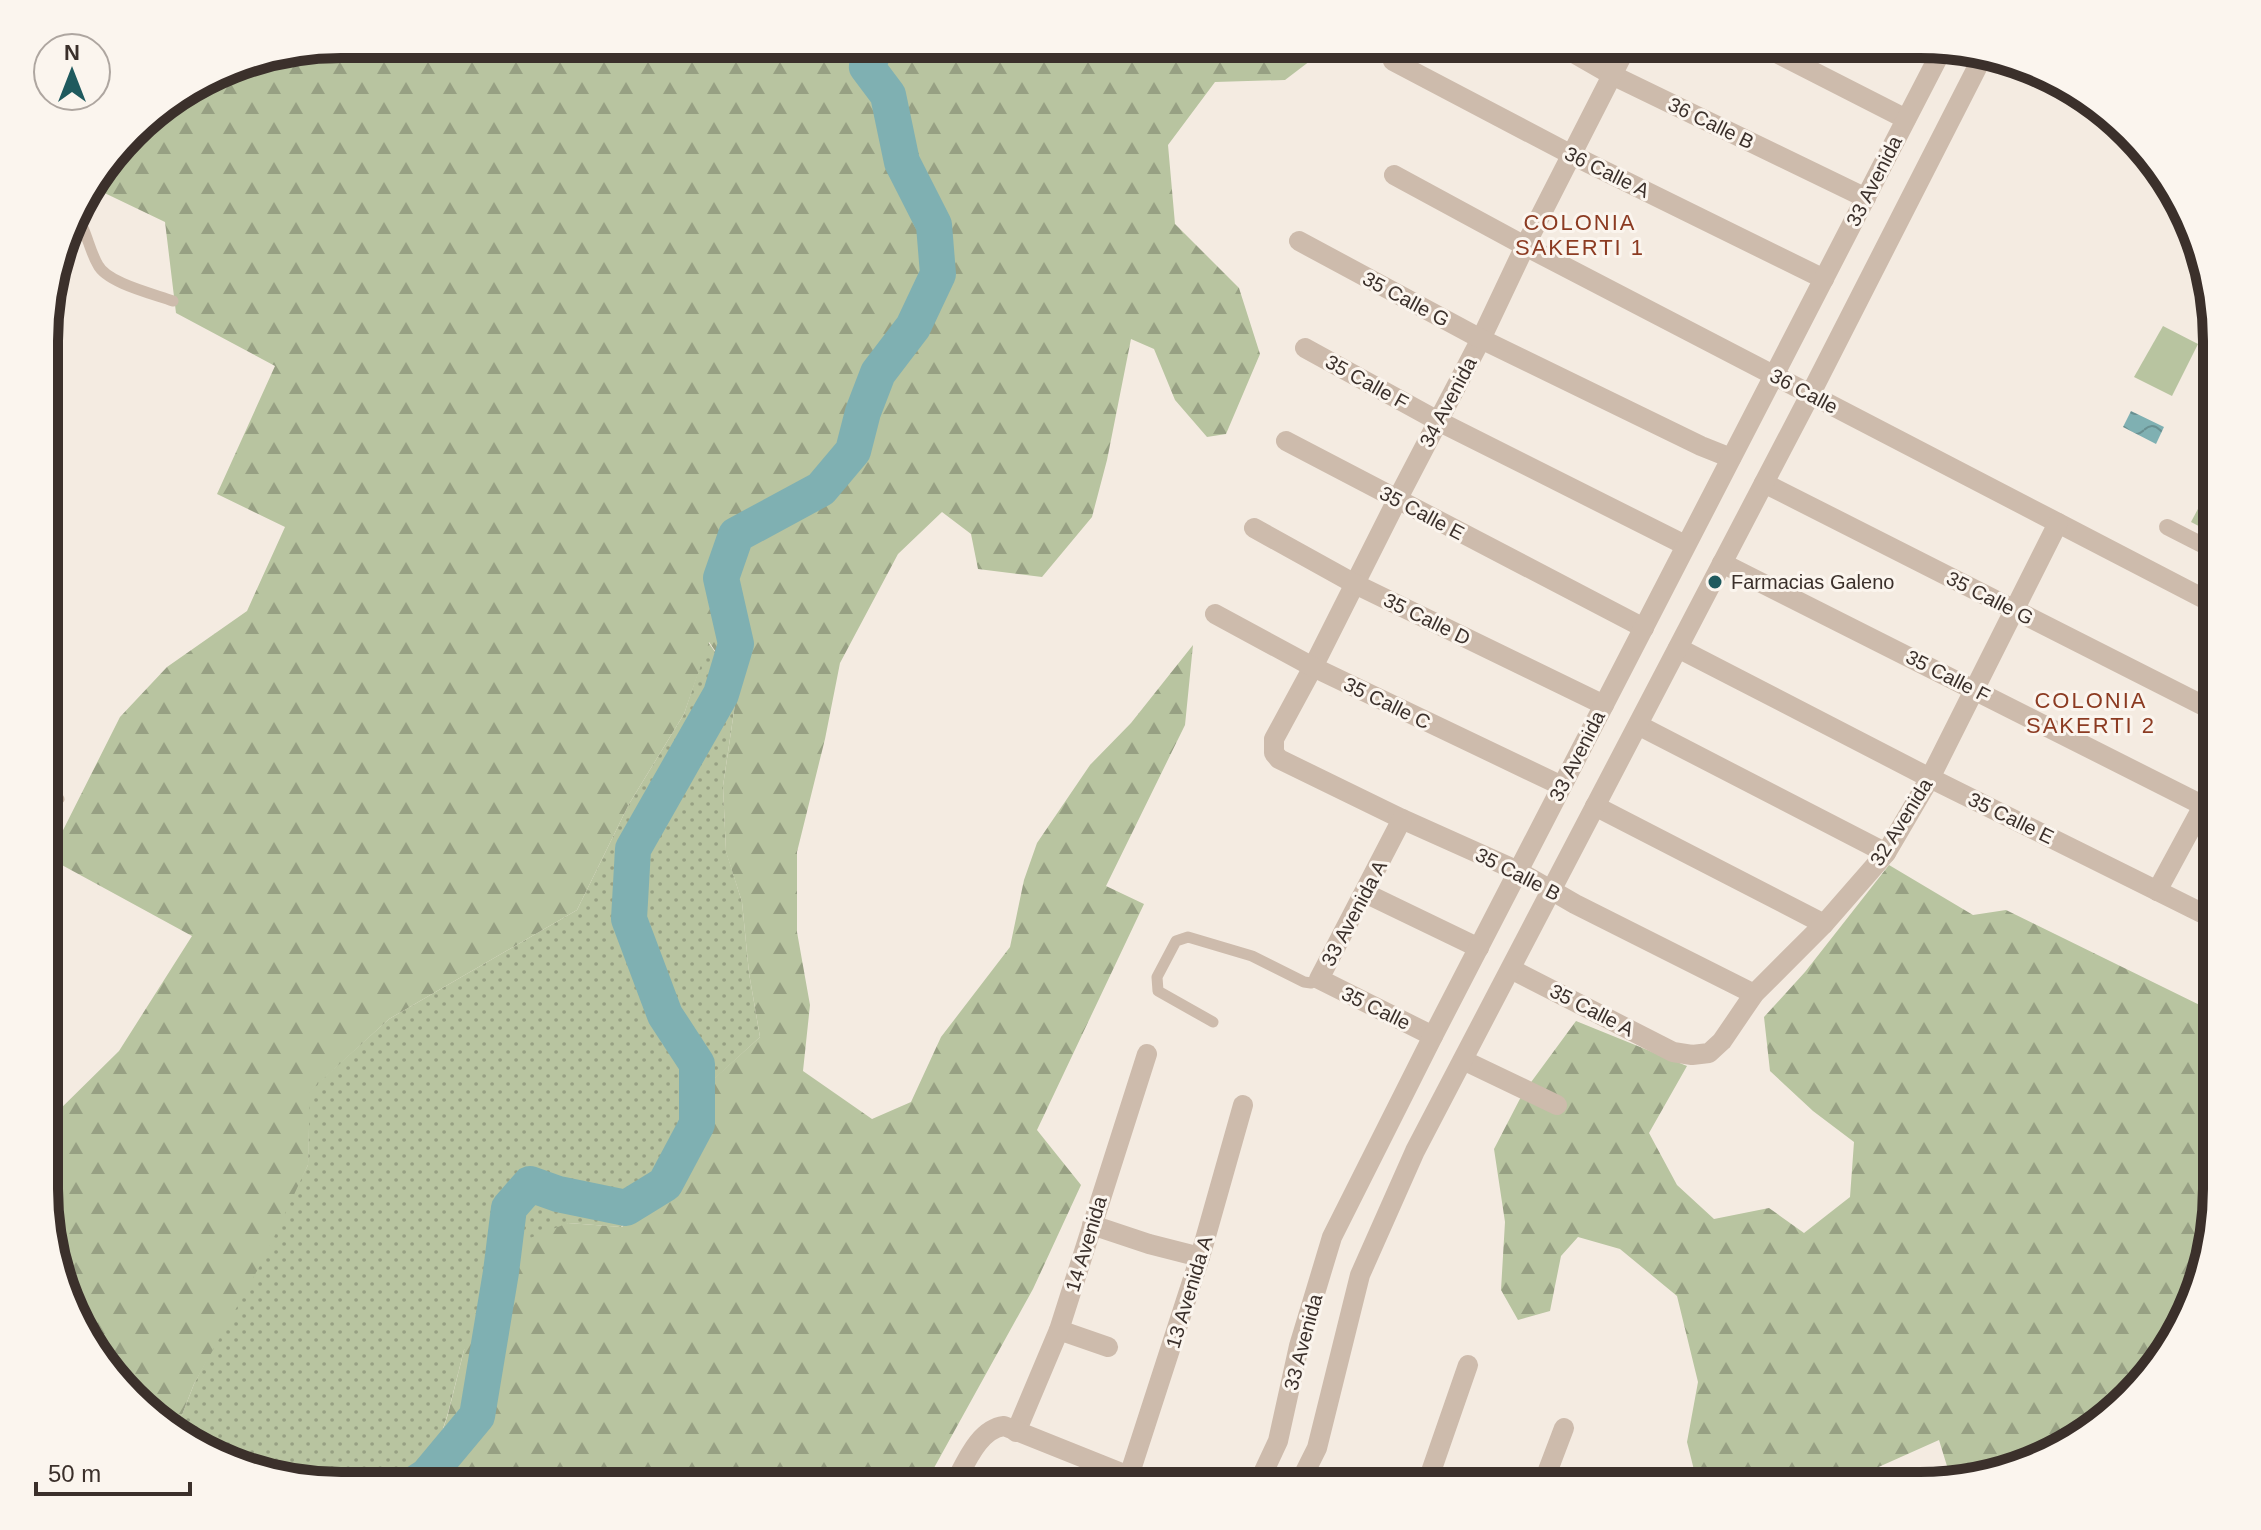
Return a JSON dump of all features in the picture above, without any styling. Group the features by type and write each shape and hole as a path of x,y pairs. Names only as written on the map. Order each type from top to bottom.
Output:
{"street":[{"name":"36 Calle B","path":"1583,58 1866,198"},
{"name":"34 Avenida","path":"1279,759 1274,753 1274,739 1481,339 1621,58"},
{"path":"1787,58 1906,119"},
{"name":"33 Avenida","path":"1264,1471 1278,1441 1299,1346 1332,1237 1937,59"},
{"name":"36 Calle A","path":"1393,61 1572,155 1824,279"},
{"name":"33 Avenida","path":"1305,1471 1317,1448 1360,1275 1415,1151 1810,395 1979,64"},
{"name":"36 Calle","path":"1394,175 2202,598"},
{"name":"35 Calle G","path":"1299,241 1481,339 1731,458"},
{"name":"35 Calle F","path":"1305,348 1438,421 1685,545"},
{"name":"35 Calle E","path":"1286,441 1644,628"},
{"name":"35 Calle G","path":"1764,483 2202,705"},
{"name":"32 Avenida","path":"1673,1052 1692,1055 1709,1053 1722,1041 1754,994 1824,924 1886,853 1930,778 2058,523"},
{"path":"2167,527 2202,545"},
{"name":"35 Calle D","path":"1254,528 1355,584 1604,705"},
{"name":"35 Calle F","path":"1722,563 2203,805"},
{"name":"35 Calle C","path":"1215,614 1313,667 1562,786"},
{"name":"35 Calle E","path":"1678,648 2203,913"},
{"path":"1638,725 1886,853"},
{"name":"35 Calle B","path":"1279,759 1518,871 1575,904 1754,994"},
{"path":"1595,806 1824,924"},
{"name":"33 Avenida A","path":"1319,979 1402,819"},
{"path":"2157,891 2203,820"},
{"path":"1365,893 1479,948"},
{"name":"35 Calle A","path":"1511,969 1673,1052"},
{"name":"35 Calle","path":"1319,979 1433,1036"},
{"name":"14 Avenida","path":"1016,1432 1059,1330 1147,1054"},
{"path":"1463,1060 1557,1105"},
{"name":"13 Avenida A","path":"1130,1472 1200,1257 1243,1105"},
{"path":"1092,1225 1200,1257"},
{"path":"1059,1330 1108,1347"},
{"path":"1431,1471 1468,1365"},
{"path":"962,1472 983,1436 994,1427 1004,1426 1117,1472"},
{"path":"1548,1471 1564,1428"},
{"path":"1096,1472 1100,1465"}],"lane":[{"path":"83,226 99,268 109,277 173,301"},
{"name":"33 Avenida A","path":"1213,1022 1158,991 1157,977 1176,941 1182,938 1244,953 1304,982 1319,979"}],"green space":[{"path":"1313,58 1285,80 1215,82 1168,145 1175,224 1239,288 1260,354 1226,434 1207,437 1175,400 1154,349 1131,339 1107,460 1092,517 1042,577 978,569 971,534 942,512 898,554 840,663 797,852 797,932 810,1005 803,1071 872,1119 911,1102 941,1037 1010,947 1024,880 1037,843 1090,765 1131,723 1193,645 1185,725 1106,886 1144,904 1037,1130 1081,1185 1033,1289 932,1472 429,1472 482,1294 515,1244 568,1223 622,1227 671,1176 687,1103 760,1037 749,973 742,902 726,852 723,786 738,684 709,642 684,714 629,804 577,910 389,1019 310,1091 308,1165 262,1262 194,1384 180,1421 154,1402 128,1376 96,1331 73,1280 63,1244 58,1189 58,1111 119,1051 192,936 58,863 58,840 120,717 167,667 247,611 285,527 217,494 275,366 176,313 165,222 101,191 128,154 154,128 199,96 250,73 304,60"},
{"path":"2163,326 2198,344 2172,396 2134,377"},
{"path":"2202,501 2202,528 2191,522"},
{"path":"708,642 738,684 723,786 726,851 742,902 749,973 760,1037 687,1104 671,1176 621,1227 568,1223 464,1350 429,1472 341,1472 286,1467 216,1443 180,1421 194,1384 308,1165 309,1091 389,1019 577,910 629,804 684,714"},
{"path":"1889,865 1973,915 2006,910 2203,1007 2202,1208 2198,1244 2188,1280 2165,1331 2133,1376 2107,1402 2062,1434 2011,1457 1957,1470 1948,1470 1939,1440 1869,1471 1694,1471 1687,1442 1698,1382 1677,1296 1620,1249 1578,1237 1561,1256 1550,1311 1518,1320 1501,1290 1505,1222 1494,1149 1523,1093 1576,1021 1687,1066 1649,1133 1677,1185 1714,1219 1769,1208 1804,1233 1850,1197 1854,1142 1813,1111 1770,1071 1764,1017 1805,972"}],"water":[{"path":"2131,411 2164,427 2156,444 2123,427"}],"waterway":[{"path":"430,1472 477,1416 509,1208 530,1184 558,1194 626,1208 665,1184 697,1124 697,1064 665,1015 629,919 633,849 721,694 736,644 721,578 736,535 821,489 853,451 878,373 913,327 938,274 934,225 902,162 888,95 867,67 871,59"}],"place":[{"name":"Farmacias Galeno","path":"1715,582"}],"district":[{"name":"COLONIA SAKERTI 1","path":"1580,234"},
{"name":"COLONIA SAKERTI 2","path":"2091,712"}]}
